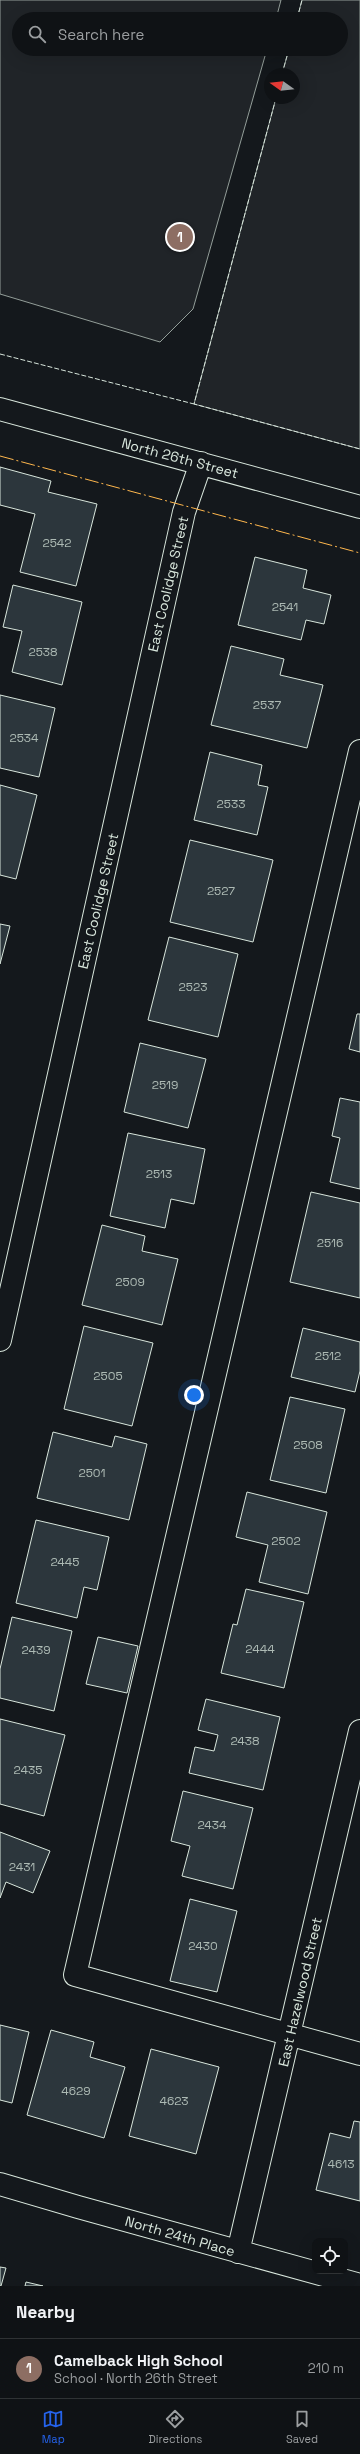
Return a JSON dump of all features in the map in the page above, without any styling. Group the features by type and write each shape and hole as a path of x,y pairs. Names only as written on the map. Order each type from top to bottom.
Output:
{"street":[{"name":"North 26th Street","path":"0,409 360,507"},
{"name":"East Coolidge Street","path":"0,1340 184,512 201,463"},
{"path":"360,751 75,1975 290,2036 360,2054"},
{"name":"East Hazelwood Street","path":"238,2252 290,2036 360,1731"},
{"name":"North 24th Place","path":"0,2184 360,2285"}],"shaded area":[{"path":"0,0 281,0 278,12 12,12 12,56 265,56 193,309 160,342 0,294"},
{"path":"302,0 360,0 360,449 194,404 274,104 300,104 300,68 284,68 287,56 348,56 348,12 299,12"}],"building":[{"path":"0,467 51,481 48,492 97,504 76,586 20,572 35,514 0,505"},
{"path":"255,557 307,570 303,588 331,595 324,624 306,620 301,640 238,625"},
{"path":"13,585 82,602 62,685 12,672 22,631 3,627"},
{"path":"231,646 284,659 280,675 323,685 307,748 211,725"},
{"path":"0,695 55,708 39,777 0,768"},
{"path":"210,752 262,765 258,785 268,787 257,835 194,820"},
{"path":"0,785 37,795 16,879 0,875"},
{"path":"190,840 273,860 253,942 170,922"},
{"path":"0,924 10,926 0,964"},
{"path":"169,937 238,954 218,1037 148,1020"},
{"path":"357,1014 360,1014 360,1052 349,1049"},
{"path":"140,1043 206,1059 188,1128 124,1112"},
{"path":"340,1098 360,1102 360,1189 330,1182 340,1138 332,1136"},
{"path":"128,1133 205,1149 194,1204 171,1199 165,1228 110,1216"},
{"path":"311,1192 360,1203 360,1298 290,1282"},
{"path":"102,1225 145,1236 142,1251 178,1259 162,1325 82,1305"},
{"path":"84,1326 153,1343 132,1426 64,1409"},
{"path":"303,1328 360,1342 360,1371 355,1392 291,1377"},
{"path":"290,1397 345,1409 326,1493 270,1480"},
{"path":"53,1432 112,1447 115,1436 147,1444 129,1520 37,1498"},
{"path":"247,1492 327,1512 308,1594 259,1582 268,1545 236,1537"},
{"path":"36,1520 109,1537 97,1590 84,1587 77,1618 16,1603"},
{"path":"246,1589 304,1602 284,1688 221,1673 233,1624 237,1625"},
{"path":"12,1617 72,1631 54,1711 0,1698 0,1669"},
{"path":"98,1637 138,1646 127,1693 86,1684"},
{"path":"206,1699 280,1717 263,1790 189,1773 195,1747 214,1751 218,1735 198,1730"},
{"path":"0,1719 65,1735 44,1816 0,1804"},
{"path":"183,1791 253,1808 233,1889 182,1876 190,1846 171,1841"},
{"path":"0,1832 50,1851 33,1893 6,1882 0,1898"},
{"path":"190,1899 237,1911 217,1992 170,1981"},
{"path":"0,2025 29,2032 12,2103 0,2100"},
{"path":"51,2030 94,2042 90,2057 125,2067 104,2138 27,2115"},
{"path":"151,2049 219,2067 196,2154 129,2136"},
{"path":"354,2121 360,2122 360,2201 316,2190 330,2133 350,2138"},
{"path":"0,2267 6,2268 1,2286 0,2286"},
{"path":"26,2282 43,2286 25,2286"}],"fence":[{"path":"299,12 302,0"},
{"path":"284,68 287,56"},
{"path":"274,104 194,404 360,449"},
{"path":"0,354 194,404"}],"power":[{"path":"0,456 360,553"}],"place":[{"name":"Camelback High School","path":"180,237"}]}
